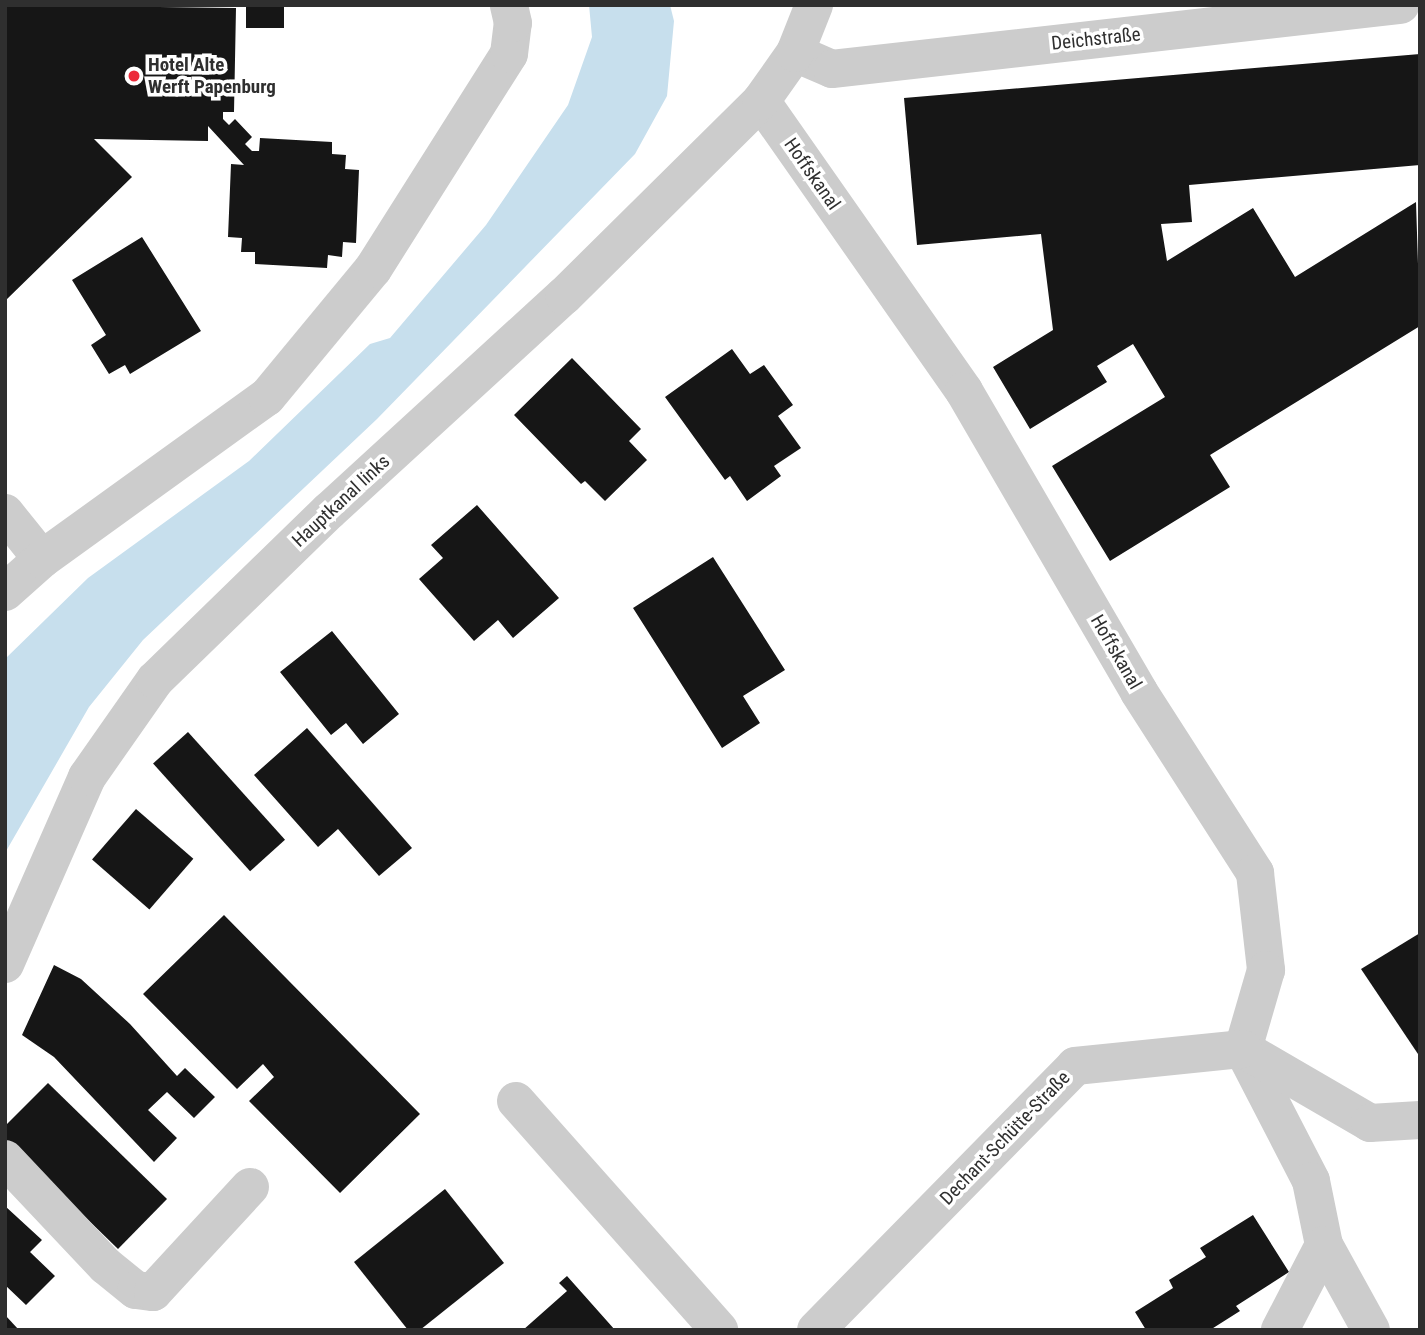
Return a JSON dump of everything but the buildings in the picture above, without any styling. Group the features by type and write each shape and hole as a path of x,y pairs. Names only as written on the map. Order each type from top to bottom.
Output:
{"street":[{"path":"5,592 42,559 267,397 373,269 509,54 513,23 509,5"},
{"name":"Hauptkanal links","path":"5,964 87,776 155,680 329,511 564,296 761,101 795,53 814,5"},
{"name":"Deichstraße","path":"795,53 832,69 1400,5"},
{"name":"Hoffskanal","path":"761,101 964,391 1139,692 1255,873 1266,970 1242,1049"},
{"path":"5,513 42,559"},
{"path":"1242,1049 1370,1123 1420,1120"},
{"path":"1242,1049 1311,1181 1324,1245 1371,1330"},
{"name":"Dechant-Schütte-Straße","path":"816,1330 1075,1066 1242,1049"},
{"path":"516,1101 719,1330"},
{"path":"5,1159 106,1266 136,1290 153,1292 250,1187"},
{"path":"1280,1330 1324,1245"}],"water":[{"path":"589,5 670,5 674,21 667,96 635,154 377,419 143,640 89,707 5,853 5,659 88,578 249,461 370,344 390,338 486,225 568,105 592,37"}],"place":[{"name":"Hotel Alte Werft Papenburg","path":"134,76"}]}
